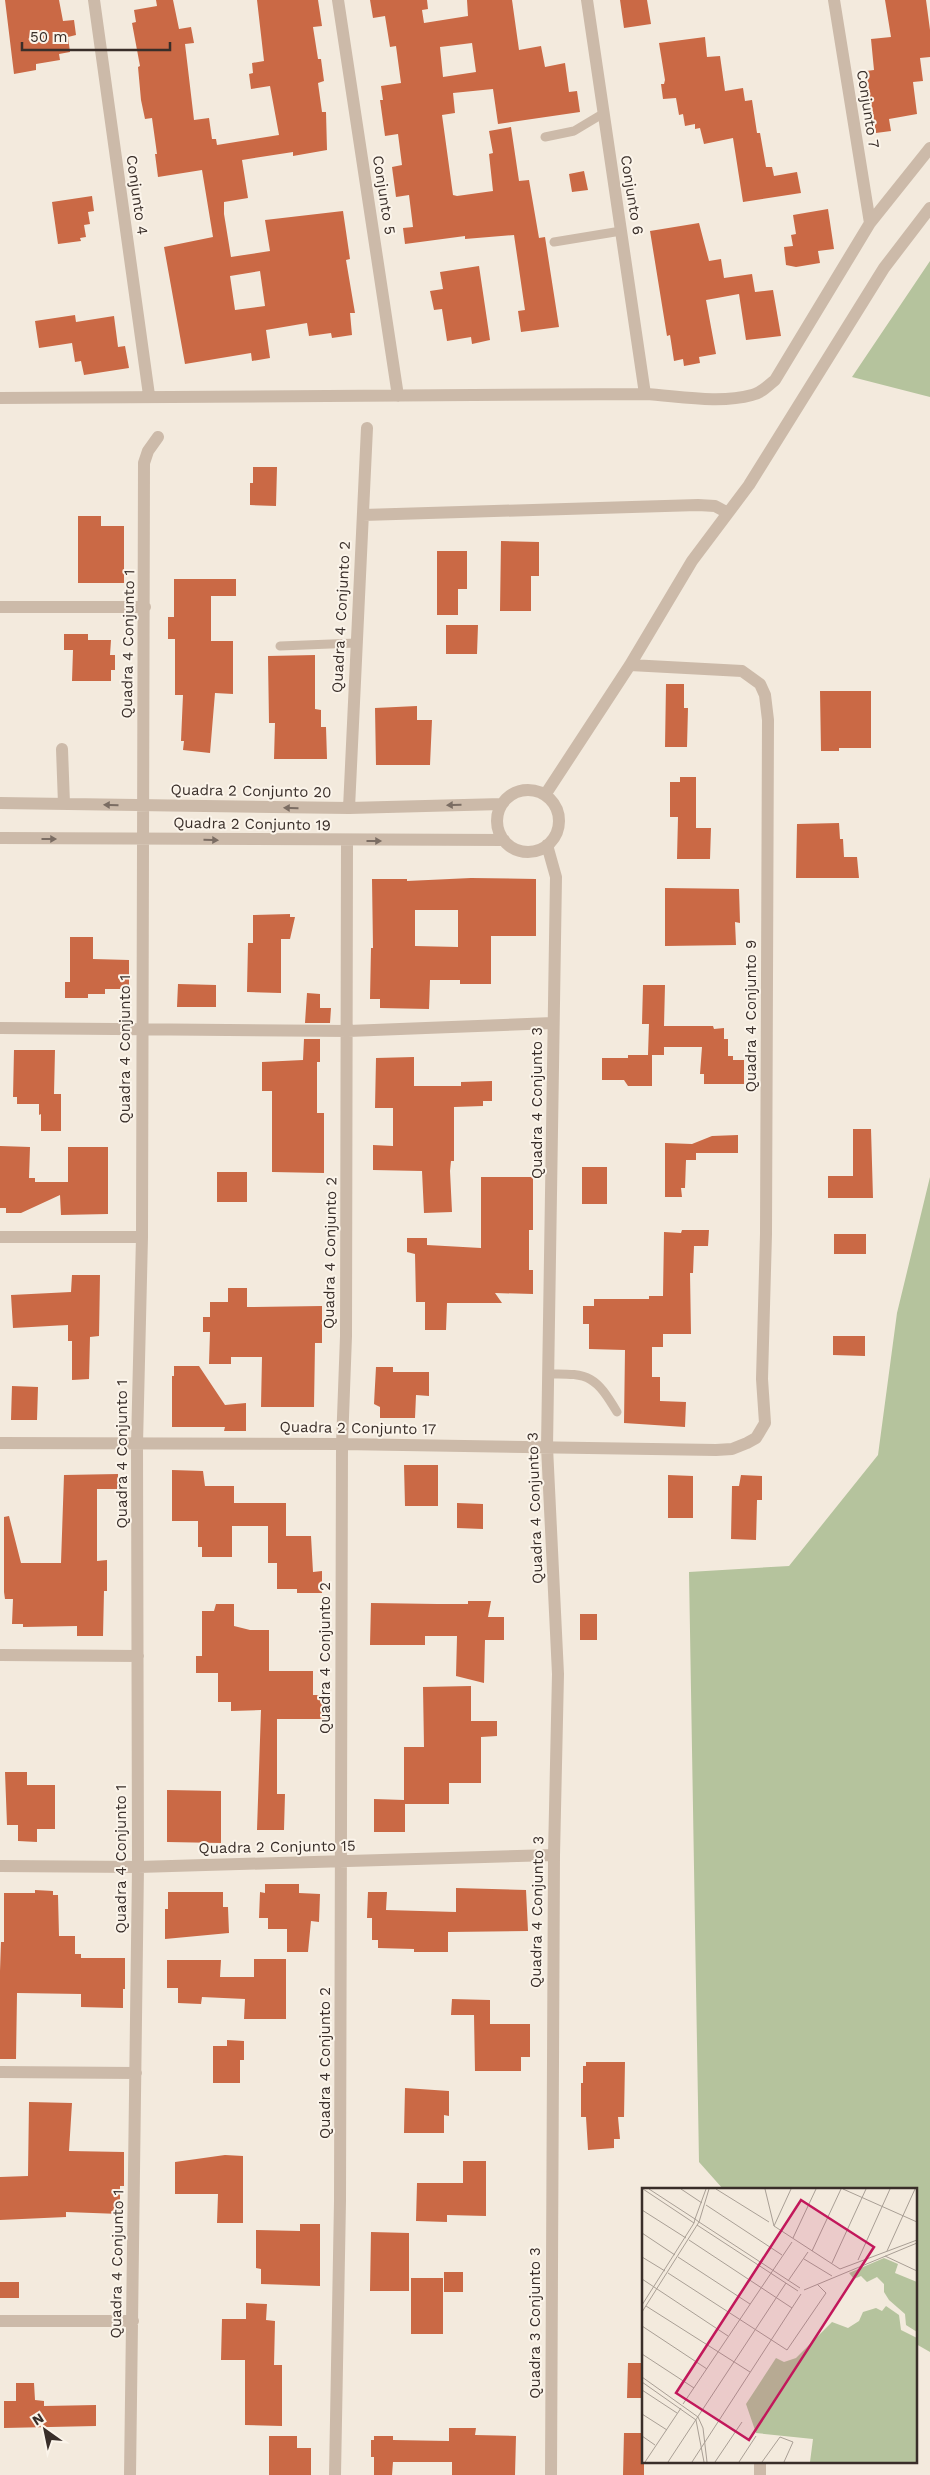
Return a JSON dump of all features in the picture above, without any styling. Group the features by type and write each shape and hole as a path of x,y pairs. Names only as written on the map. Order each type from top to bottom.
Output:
{"street":[{"name":"Conjunto 4","path":"94,0 149,395"},
{"name":"Conjunto 5","path":"338,0 398,396"},
{"name":"Conjunto 6","path":"587,0 646,394"},
{"name":"Conjunto 7","path":"834,0 870,223"},
{"path":"0,398 149,395 398,396 646,394 720,398 752,395 765,389 775,380 870,223 930,148"},
{"path":"546,795 630,665 692,561 728,513 832,355 884,268 930,208"},
{"name":"Quadra 4 Conjunto 2","path":"349,808 367,428"},
{"name":"Quadra 4 Conjunto 1","path":"130,2475 138,1867 137,1444 142,1237 144,463 148,451 158,437"},
{"path":"363,515 698,506 715,506 728,513"},
{"path":"0,607 145,608"},
{"name":"Quadra 4 Conjunto 9","path":"630,665 742,671 760,684 765,695 768,720 766,1234 762,1379 765,1423 756,1438 747,1443 732,1449 716,1450"},
{"path":"62,749 64,804"},
{"path":"527,790 546,795 557,810 558,829 547,845 539,850 520,851 504,840 497,822 502,804 509,797 527,790"},
{"name":"Quadra 2 Conjunto 20","path":"0,804 349,808 502,804"},
{"name":"Quadra 2 Conjunto 19","path":"0,838 347,841 504,840"},
{"name":"Quadra 4 Conjunto 2","path":"335,2475 340,2201 342,1444 346,1336 348,1031 347,841"},
{"name":"Quadra 4 Conjunto 3","path":"547,845 556,877 553,1022 554,1153 547,1447 558,1674 554,1855 552,2172"},
{"path":"0,1028 348,1031 553,1022"},
{"path":"0,1237 142,1237"},
{"name":"Quadra 2 Conjunto 17","path":"0,1444 342,1444 716,1450"},
{"path":"0,1655 138,1656"},
{"name":"Quadra 2 Conjunto 15","path":"0,1866 138,1867 554,1855"},
{"path":"0,2072 136,2073"},
{"name":"Quadra 3 Conjunto 3","path":"551,2475 552,2172"},
{"path":"0,2321 133,2321"},
{"path":"760,2462 760,2475"}],"lane":[{"path":"545,137 574,132 604,113"},
{"path":"554,242 621,231"},
{"path":"280,646 356,643"},
{"path":"549,1374 570,1374 589,1378 602,1388 617,1412"}],"green space":[{"path":"930,261 930,397 852,377"},
{"path":"930,1177 930,2352 918,2345 918,2188 722,2188 699,2162 689,1572 789,1566 878,1455 897,1313"}],"building":[{"path":"5,0 59,0 63,21 74,20 76,35 68,37 70,52 59,54 60,60 36,64 36,70 14,74"},
{"path":"156,0 173,0 179,29 191,27 194,43 185,44 194,120 209,118 212,139 216,139 217,145 279,135 270,86 251,89 249,74 253,73 252,63 264,61 257,0 318,0 322,26 313,27 324,81 318,83 322,112 326,112 327,150 293,156 293,152 242,160 248,198 224,202 224,214 231,257 270,251 265,220 343,211 350,259 346,260 355,313 350,313 352,335 332,338 331,333 309,336 307,323 266,330 270,358 252,361 251,353 185,364 164,247 213,237 202,170 158,177 152,118 145,119 141,100 138,67 140,66 132,23 136,22 134,10 157,6","holes":["260,271 265,306 235,310 230,276"]},
{"path":"370,0 427,0 428,9 422,10 424,23 468,16 467,0 512,0 519,50 541,46 545,67 565,63 569,92 577,91 580,112 498,124 493,89 453,93 455,113 442,115 453,195 457,196 493,191 489,154 493,153 489,131 511,127 519,181 529,180 539,238 545,237 559,327 521,332 518,311 525,310 514,235 465,239 465,236 405,244 403,228 413,227 409,195 396,197 392,167 402,165 398,134 385,136 380,100 383,100 381,86 401,83 396,46 390,47 385,16 373,18","holes":["472,43 476,72 443,77 440,47"]},
{"path":"620,0 647,0 651,24 624,28"},
{"path":"885,0 926,0 930,30 930,57 920,58 923,81 913,82 917,114 889,119 891,131 876,133 866,71 874,70 871,39 891,37"},
{"path":"705,37 707,57 720,56 725,91 743,88 745,101 752,100 757,133 760,133 766,167 772,167 774,176 797,172 801,193 743,202 733,138 704,144 700,128 695,129 695,124 685,126 683,114 679,115 676,98 663,99 661,84 664,84 665,80 659,43"},
{"path":"584,171 588,190 572,192 569,174"},
{"path":"92,196 94,211 88,212 90,224 84,225 86,237 80,238 81,241 58,244 52,202"},
{"path":"828,209 834,249 818,251 820,263 796,267 786,265 784,247 793,246 791,235 796,234 793,215"},
{"path":"699,223 709,261 721,259 724,278 752,274 755,292 773,290 781,336 746,340 739,294 706,300 716,354 699,357 700,363 684,366 683,359 674,361 670,335 667,336 650,231"},
{"path":"479,266 490,340 472,344 471,337 447,341 442,309 434,310 430,291 443,289 440,272"},
{"path":"75,315 76,322 114,316 118,347 125,346 129,368 84,375 81,361 75,362 72,343 39,348 35,321"},
{"path":"253,467 277,467 276,506 250,505 250,483 253,483"},
{"path":"78,516 101,516 101,526 124,526 124,583 78,583"},
{"path":"501,541 539,542 539,576 531,576 531,611 500,611"},
{"path":"437,551 467,551 467,589 458,589 458,615 437,615"},
{"path":"174,579 236,579 236,596 211,596 211,641 233,641 233,694 215,693 210,753 183,750 184,741 181,741 183,695 175,695 175,639 168,639 168,617 174,617"},
{"path":"446,625 478,625 477,654 446,654"},
{"path":"64,634 88,634 88,640 111,640 110,655 115,655 115,670 111,670 111,681 72,681 73,650 64,650"},
{"path":"315,655 315,709 321,710 321,727 326,727 327,759 274,759 275,723 269,723 268,656"},
{"path":"666,684 684,684 684,708 688,708 687,747 665,747"},
{"path":"820,691 871,691 871,748 839,748 839,751 821,751"},
{"path":"417,706 417,720 432,720 430,765 376,765 375,708"},
{"path":"680,777 696,777 696,828 711,828 710,859 677,859 678,817 670,817 670,782 680,782"},
{"path":"839,823 840,839 843,839 844,857 857,857 859,878 796,878 797,824"},
{"path":"471,878 536,879 536,936 491,936 491,984 460,984 460,980 430,980 429,1009 380,1008 380,999 370,999 371,948 373,948 372,879 407,879 407,881","holes":["415,910 458,910 458,947 415,946"]},
{"path":"665,888 739,889 740,923 735,922 736,945 665,946"},
{"path":"290,914 290,917 295,917 290,939 281,939 281,993 247,992 248,943 253,943 253,915"},
{"path":"70,937 93,937 93,959 129,960 129,989 105,989 105,994 88,994 88,998 65,998 65,982 70,982"},
{"path":"178,984 216,985 216,1007 177,1007"},
{"path":"643,985 665,985 664,1026 713,1026 714,1029 724,1028 724,1039 728,1039 728,1056 733,1056 733,1060 744,1060 744,1084 704,1084 704,1074 700,1074 702,1047 664,1047 664,1055 648,1055 649,1024 642,1024"},
{"path":"307,993 320,994 320,1008 331,1008 330,1023 305,1023"},
{"path":"304,1039 320,1039 320,1062 317,1062 317,1113 324,1113 324,1173 272,1172 272,1091 262,1091 262,1062 303,1060"},
{"path":"14,1050 55,1050 54,1094 61,1094 61,1131 41,1131 39,1104 17,1104 17,1097 13,1097"},
{"path":"628,1055 652,1055 652,1086 628,1086 624,1080 602,1080 602,1058 628,1058"},
{"path":"414,1057 414,1086 461,1086 461,1082 492,1081 492,1101 483,1101 483,1106 454,1107 454,1161 451,1161 450,1171 452,1212 424,1213 422,1171 373,1170 373,1145 393,1146 393,1108 375,1108 376,1058"},
{"path":"853,1129 871,1129 873,1198 828,1198 828,1176 853,1176"},
{"path":"738,1135 738,1153 696,1153 696,1160 686,1160 685,1188 681,1188 682,1197 665,1197 665,1143 692,1144 712,1136"},
{"path":"0,1146 30,1147 29,1178 35,1178 35,1182 68,1182 68,1147 108,1147 108,1214 61,1215 60,1195 21,1213 6,1213 6,1208 0,1208"},
{"path":"582,1167 607,1167 607,1204 582,1204"},
{"path":"217,1172 247,1172 247,1202 217,1202"},
{"path":"481,1177 533,1177 533,1230 529,1230 529,1270 533,1270 533,1294 495,1293 502,1303 447,1303 446,1330 425,1330 425,1302 416,1302 415,1254 407,1252 407,1238 427,1238 427,1245 481,1248"},
{"path":"682,1230 709,1230 708,1246 694,1246 693,1273 690,1273 691,1334 663,1334 663,1347 652,1347 652,1377 660,1377 660,1401 686,1402 685,1427 624,1423 625,1350 589,1349 589,1324 583,1324 583,1306 594,1306 594,1299 649,1299 649,1296 663,1296 664,1232 681,1233"},
{"path":"834,1234 866,1234 866,1254 834,1254"},
{"path":"72,1275 100,1275 99,1336 90,1337 89,1379 72,1380 72,1341 68,1341 68,1325 13,1328 11,1295 71,1292"},
{"path":"228,1288 247,1288 247,1307 322,1306 322,1343 315,1343 314,1407 261,1407 262,1357 231,1357 231,1364 209,1364 210,1332 203,1332 203,1317 210,1317 210,1302 228,1302"},
{"path":"833,1336 865,1336 865,1356 833,1355"},
{"path":"174,1366 199,1366 225,1405 246,1403 246,1431 224,1431 225,1427 172,1427 172,1376 174,1376"},
{"path":"376,1367 393,1367 393,1372 429,1372 429,1396 416,1395 415,1418 380,1418 380,1407 374,1404"},
{"path":"12,1386 38,1387 37,1420 11,1420"},
{"path":"404,1465 438,1465 438,1506 405,1506"},
{"path":"172,1470 203,1471 205,1486 234,1486 234,1503 286,1503 286,1536 311,1536 313,1572 322,1571 322,1593 297,1593 297,1589 277,1589 277,1563 268,1563 268,1526 232,1526 232,1557 202,1557 202,1547 198,1547 198,1521 172,1521"},
{"path":"118,1474 118,1489 97,1489 97,1561 107,1560 107,1591 104,1591 103,1636 77,1636 77,1626 23,1627 23,1624 12,1624 13,1599 5,1599 4,1592 4,1517 9,1516 21,1563 61,1563 64,1475"},
{"path":"668,1475 693,1476 693,1518 668,1518"},
{"path":"741,1475 762,1476 762,1500 757,1500 756,1540 731,1539 732,1486 739,1486"},
{"path":"457,1503 483,1504 483,1529 457,1528"},
{"path":"468,1601 491,1601 488,1617 504,1617 504,1640 485,1640 484,1683 456,1676 457,1636 425,1636 425,1645 370,1645 371,1603 468,1604"},
{"path":"216,1604 234,1604 234,1626 250,1630 269,1630 269,1671 313,1671 313,1695 325,1695 325,1719 277,1719 277,1794 285,1794 284,1830 257,1830 261,1710 231,1711 231,1702 218,1702 218,1673 196,1673 196,1656 202,1656 202,1611 214,1611"},
{"path":"580,1614 597,1614 597,1640 580,1640"},
{"path":"471,1686 471,1721 497,1721 497,1736 481,1737 481,1783 449,1783 449,1804 405,1804 405,1832 374,1832 374,1799 404,1800 404,1747 424,1747 423,1687"},
{"path":"5,1772 27,1772 27,1785 55,1785 55,1829 37,1829 37,1842 18,1841 18,1825 7,1825"},
{"path":"167,1790 221,1791 221,1843 167,1842"},
{"path":"265,1884 299,1884 299,1893 320,1894 319,1922 311,1921 308,1952 287,1952 287,1929 268,1929 268,1918 259,1918 260,1892 265,1893"},
{"path":"456,1888 526,1890 528,1931 448,1932 448,1952 414,1952 414,1949 378,1948 378,1940 372,1940 372,1918 367,1918 368,1892 387,1892 386,1910 456,1912"},
{"path":"35,1890 53,1891 53,1895 58,1895 59,1936 75,1936 75,1954 81,1954 81,1958 125,1958 123,2008 81,2007 81,1994 17,1993 16,2059 0,2059 0,1971 1,1942 4,1942 4,1893 35,1893"},
{"path":"168,1892 223,1892 223,1907 228,1907 229,1933 165,1939 165,1909 168,1909"},
{"path":"254,1959 286,1959 286,2019 244,2019 245,1999 202,1997 201,2004 178,2003 178,1988 167,1988 167,1960 221,1960 220,1977 254,1977"},
{"path":"452,1999 490,2000 490,2024 530,2024 530,2057 521,2057 521,2071 475,2071 474,2015 451,2015"},
{"path":"227,2040 244,2041 244,2060 240,2060 240,2083 213,2083 213,2046 227,2046"},
{"path":"586,2062 625,2062 624,2117 618,2117 620,2139 614,2139 614,2148 588,2150 586,2117 581,2117 581,2083 583,2083 583,2066 586,2066"},
{"path":"405,2088 449,2091 449,2116 444,2115 444,2133 404,2133"},
{"path":"29,2102 72,2103 69,2151 124,2152 124,2186 120,2186 120,2214 66,2212 66,2217 0,2220 0,2177 28,2176"},
{"path":"225,2155 243,2156 243,2223 217,2223 218,2194 175,2194 175,2162"},
{"path":"463,2161 486,2161 486,2216 447,2215 447,2222 416,2221 417,2183 463,2183"},
{"path":"300,2224 320,2224 320,2286 261,2284 261,2269 256,2268 256,2230 300,2231"},
{"path":"371,2232 409,2233 409,2291 370,2291"},
{"path":"444,2272 463,2272 463,2292 444,2292"},
{"path":"411,2278 443,2278 443,2334 411,2334"},
{"path":"0,2282 19,2282 19,2298 0,2298"},
{"path":"246,2303 267,2304 266,2320 275,2321 274,2365 282,2365 282,2426 245,2425 245,2360 221,2360 222,2319 246,2319"},
{"path":"628,2363 642,2363 642,2398 627,2398"},
{"path":"16,2383 34,2383 35,2400 44,2401 44,2406 96,2405 96,2426 4,2428 4,2401 16,2401"},
{"path":"449,2428 476,2428 475,2435 516,2436 515,2475 452,2475 452,2462 393,2462 392,2475 374,2475 374,2457 371,2457 371,2440 374,2440 374,2436 393,2436 393,2440 449,2441"},
{"path":"624,2433 642,2433 644,2475 623,2475"},
{"path":"269,2436 297,2436 297,2448 311,2448 311,2475 269,2475"}]}
